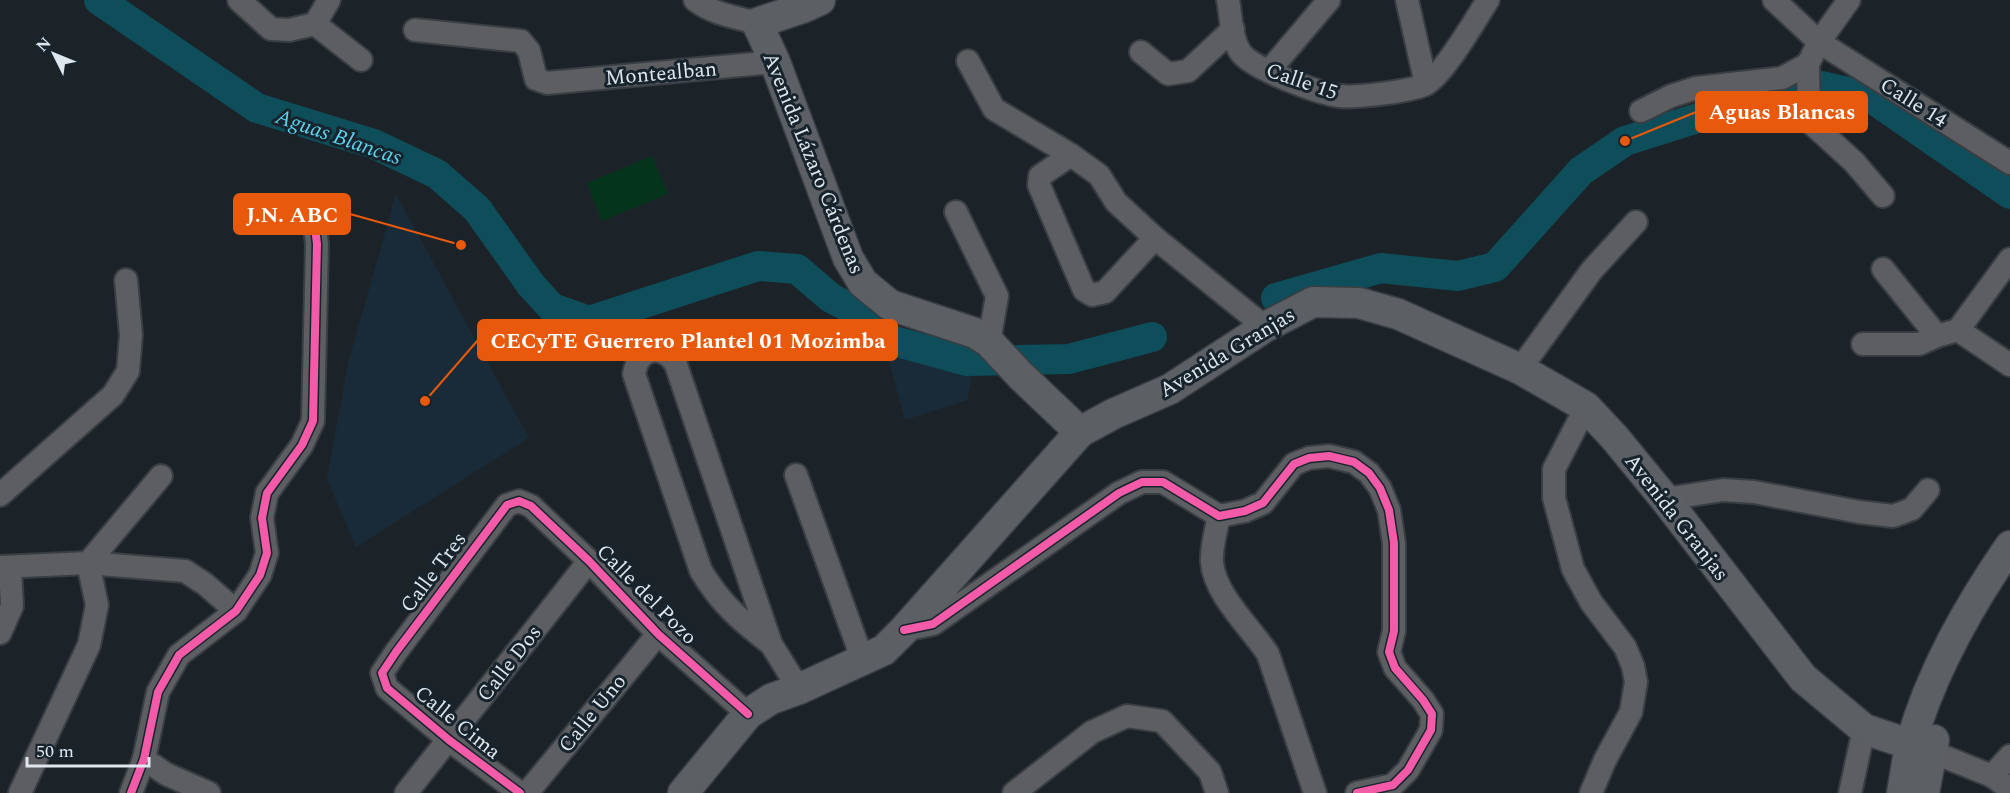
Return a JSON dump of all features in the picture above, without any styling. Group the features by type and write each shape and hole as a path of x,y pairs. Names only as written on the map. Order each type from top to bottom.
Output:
{"main road":[{"path":"757,23 820,0"},
{"name":"Avenida Lázaro Cárdenas","path":"757,23 775,62 848,258 863,283 890,304 975,333 989,342 1080,432"},
{"name":"Avenida Granjas","path":"683,793 748,714 771,699 799,689 884,650 1080,432 1113,414 1170,389 1265,327 1313,302 1359,303 1398,314 1520,369 1586,407 1615,438 1665,500 1803,678 1864,729 1921,747"},
{"path":"1924,793 1921,747 1937,670 1958,630 2010,546"},
{"path":"1902,793 1921,747 1949,693 1977,630 2010,578"}],"street":[{"path":"239,0 271,29 289,30 315,24 329,0"},
{"path":"695,0 706,9 757,23"},
{"name":"Calle 15","path":"1228,0 1240,52 1251,63 1269,71 1324,93 1343,97 1412,89 1426,84"},
{"path":"1269,71 1329,0"},
{"path":"1407,0 1426,84 1438,74 1488,0"},
{"name":"Calle 14","path":"1774,0 1818,42 2010,163"},
{"path":"1849,0 1818,42 1808,64 1809,121 1854,162 1883,196"},
{"path":"315,24 361,60"},
{"path":"1141,52 1168,74 1188,71 1233,29"},
{"name":"Montealban","path":"415,30 522,41 530,51 536,79 547,83 775,62"},
{"path":"968,61 994,109 1071,155 1099,175 1116,202 1155,238 1265,327"},
{"path":"1641,111 1671,96 1696,88 1782,78 1808,64"},
{"path":"1071,155 1040,176 1039,184 1084,290 1092,295 1105,292 1155,238"},
{"path":"131,793 144,759 158,693 179,655 236,611 260,575 267,553 262,518 267,493 302,445 313,422 317,244 313,211"},
{"path":"956,212 997,296 989,342"},
{"path":"1520,369 1592,270 1636,222"},
{"path":"1863,344 1919,344 1948,333 2008,268"},
{"path":"1883,269 1948,333 2010,365"},
{"path":"0,495 113,395 128,371 131,335 126,280"},
{"path":"771,644 736,617 712,589 701,571 634,374 639,360 652,351 666,352 676,365 771,644 799,689"},
{"path":"1586,407 1554,469 1554,498 1573,569 1591,602 1625,647 1633,666 1636,682 1631,712 1605,760 1591,793"},
{"path":"904,630 933,624 1119,493 1142,482 1163,482 1219,516 1245,511 1263,503 1294,464 1309,458 1329,456 1354,462 1369,473 1380,488 1389,510 1394,543 1394,631 1389,652 1395,668 1432,714 1431,730 1408,770 1393,784 1357,793"},
{"path":"796,475 863,661"},
{"path":"88,563 161,476"},
{"path":"1665,500 1723,490 1754,492 1859,512 1893,516 1912,509 1928,490"},
{"name":"Calle del Pozo","path":"519,501 531,506 590,561 658,634 748,714"},
{"name":"Calle Tres","path":"382,673 507,504 519,501"},
{"path":"1219,516 1213,545 1212,565 1218,584 1268,654 1315,793"},
{"name":"Calle Dos","path":"406,793 590,561"},
{"path":"0,633 12,606 5,567 88,563 185,571 205,584 236,611"},
{"path":"20,793 89,645 97,605 88,563"},
{"name":"Calle Uno","path":"527,793 658,634"},
{"name":"Calle Cima","path":"382,673 387,687 449,740 520,793"},
{"path":"1014,793 1092,732 1127,716 1162,722 1210,772 1217,793"},
{"path":"1850,793 1864,729"},
{"path":"1921,747 2001,782 2010,756"},
{"path":"144,759 166,774 209,793"}],"shaded area":[{"path":"396,194 529,438 356,547 327,479 348,363"},
{"path":"885,348 974,367 967,400 905,420"}],"green space":[{"path":"652,156 668,194 602,221 587,183"}],"waterway":[{"name":"Aguas Blancas","path":"99,0 257,108 374,144 437,174 477,209 531,285 552,308 589,321 758,266 797,269 831,298 873,320 887,339 967,361 1069,359 1152,337"},
{"name":"Aguas Blancas","path":"1276,298 1381,268 1458,276 1495,267 1581,171 1625,141 1701,117 1783,102 1821,86 1870,97 2010,194"}],"cycle path":[{"path":"131,793 144,759 158,692 179,655 236,611 260,575 267,553 262,518 267,493 302,445 313,421 317,244 313,211"},
{"path":"904,630 933,624 1119,493 1142,482 1163,482 1219,516 1245,511 1263,503 1294,464 1309,458 1329,456 1354,462 1369,473 1380,488 1389,510 1394,543 1394,631 1389,652 1395,668 1432,714 1431,730 1408,770 1393,785 1357,793"},
{"path":"520,793 449,740 387,688 382,673 507,505 519,501 531,506 589,561 658,634 748,714"}],"place":[{"name":"Aguas Blancas","path":"1625,141"},
{"name":"J.N. ABC","path":"461,245"},
{"name":"CECyTE Guerrero Plantel 01 Mozimba","path":"425,401"}]}
